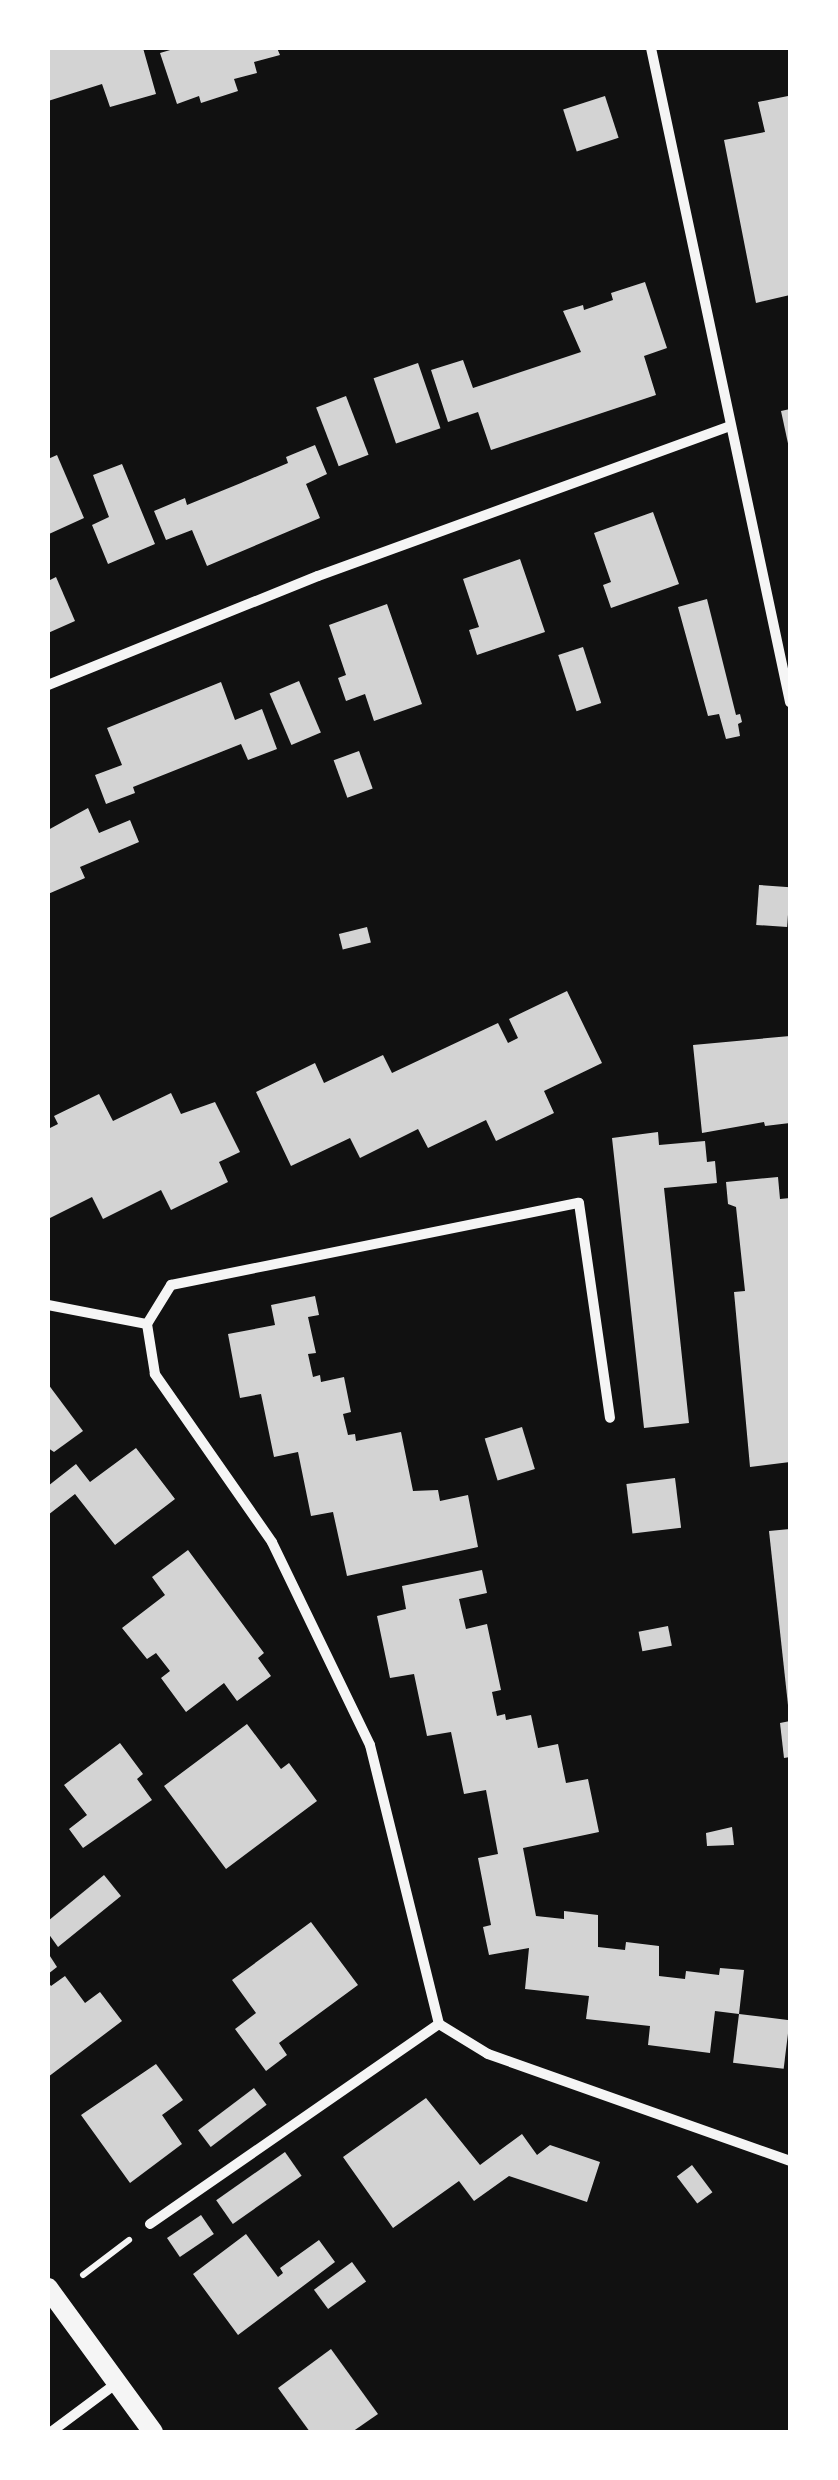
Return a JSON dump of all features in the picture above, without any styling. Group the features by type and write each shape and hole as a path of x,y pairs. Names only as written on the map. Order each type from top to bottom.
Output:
{"main road":[{"path":"51,2292 152,2432"}],"street":[{"path":"651,48 790,702"},
{"path":"48,685 318,576 731,426"},
{"path":"610,1418 579,1203 171,1285 147,1324 155,1374 272,1542 370,1744 439,2024 488,2054 790,2161"},
{"path":"48,1305 147,1324"},
{"path":"150,2224 439,2024"},
{"path":"51,2432 117,2383"}],"path":[{"path":"51,2292 150,2224"}],"building":[{"path":"48,48 143,48 156,94 110,107 102,84 48,101"},
{"path":"177,48 277,48 280,55 254,62 257,73 234,79 238,91 201,103 199,96 177,104 160,53"},
{"path":"605,96 619,138 577,151 563,110"},
{"path":"788,96 790,295 756,303 724,140 765,132 758,102"},
{"path":"645,282 667,348 644,356 656,395 491,450 478,412 448,422 431,370 463,360 473,388 581,352 563,311 583,305 584,310 613,300 611,293"},
{"path":"418,363 440,428 396,444 374,378"},
{"path":"346,396 369,455 339,466 316,407"},
{"path":"790,409 790,448 789,448 781,411"},
{"path":"315,445 327,474 306,484 320,518 207,566 192,530 166,540 154,511 185,498 187,505 241,483 288,463 286,457"},
{"path":"57,455 84,518 49,534 48,459"},
{"path":"122,464 155,544 108,564 92,525 109,517 93,475"},
{"path":"653,512 679,584 611,608 603,585 611,582 594,533"},
{"path":"520,559 545,632 477,655 469,630 479,627 463,579"},
{"path":"56,577 75,621 48,633 48,581"},
{"path":"707,599 736,715 740,714 742,722 738,724 740,736 726,739 719,714 708,716 678,607"},
{"path":"387,604 422,704 374,721 365,694 346,701 338,678 346,675 329,625"},
{"path":"583,647 601,703 577,711 558,655"},
{"path":"299,681 321,733 291,745 270,694"},
{"path":"221,682 235,720 262,709 277,749 248,760 241,744 133,787 135,793 106,804 95,775 122,765 107,728"},
{"path":"359,751 373,789 347,798 334,760"},
{"path":"88,808 99,833 130,820 139,842 80,867 85,878 48,894 48,830"},
{"path":"759,885 790,887 787,927 756,925"},
{"path":"367,927 371,943 343,950 339,934"},
{"path":"567,991 602,1063 544,1091 554,1113 496,1141 486,1120 428,1148 418,1129 360,1158 350,1138 291,1166 256,1092 315,1063 324,1083 383,1055 392,1073 498,1023 508,1043 518,1038 509,1019"},
{"path":"790,1036 790,1123 765,1126 764,1122 702,1133 693,1045"},
{"path":"171,1093 181,1114 215,1102 240,1152 219,1162 228,1182 171,1210 161,1190 103,1219 92,1197 48,1219 48,1129 58,1124 54,1116 99,1094 113,1121"},
{"path":"658,1132 659,1145 705,1141 707,1162 715,1161 717,1183 664,1188 689,1423 644,1428 612,1138"},
{"path":"778,1177 780,1199 790,1198 790,1462 750,1467 734,1292 745,1291 736,1207 728,1204 726,1182"},
{"path":"315,1296 319,1315 308,1317 316,1353 308,1354 313,1377 320,1375 321,1382 344,1377 351,1412 343,1414 348,1435 355,1434 356,1441 401,1432 413,1491 438,1490 440,1501 468,1495 478,1547 347,1576 333,1512 311,1516 298,1452 274,1457 261,1394 240,1398 228,1334 275,1325 271,1305"},
{"path":"48,1384 83,1431 54,1452 48,1448"},
{"path":"522,1427 535,1469 498,1480 485,1438"},
{"path":"136,1448 175,1499 115,1545 75,1494 48,1515 48,1486 76,1464 90,1482"},
{"path":"675,1478 681,1528 632,1534 626,1484"},
{"path":"790,1529 790,1705 788,1705 769,1531"},
{"path":"188,1550 264,1653 258,1658 271,1676 237,1701 224,1683 186,1712 161,1678 170,1671 156,1653 147,1659 122,1628 165,1595 152,1577"},
{"path":"482,1570 487,1593 459,1599 466,1629 487,1624 501,1690 492,1692 497,1716 505,1714 506,1720 531,1715 538,1748 558,1744 566,1783 588,1779 599,1832 523,1848 536,1916 564,1919 564,1911 598,1915 598,1947 625,1950 626,1942 659,1946 659,1976 685,1979 686,1971 719,1975 720,1968 744,1970 739,2014 715,2011 710,2053 648,2045 650,2026 586,2019 589,1996 525,1989 529,1948 489,1955 483,1927 491,1925 478,1858 498,1854 486,1790 464,1794 451,1732 427,1736 414,1674 390,1678 377,1616 406,1609 402,1586"},
{"path":"668,1626 672,1646 642,1651 639,1632"},
{"path":"790,1721 790,1757 784,1758 780,1723"},
{"path":"247,1724 281,1769 289,1763 317,1801 226,1869 164,1786"},
{"path":"120,1743 143,1774 137,1779 152,1800 83,1848 69,1829 87,1815 64,1785"},
{"path":"732,1827 734,1845 707,1846 706,1833"},
{"path":"104,1875 121,1896 58,1947 48,1933 48,1921"},
{"path":"311,1922 358,1985 279,2043 287,2055 266,2071 235,2029 256,2013 232,1980"},
{"path":"48,1953 57,1967 48,1974"},
{"path":"65,1976 85,2003 100,1992 122,2021 48,2077 48,1982 51,1986"},
{"path":"739,2014 790,2020 784,2069 733,2063"},
{"path":"156,2064 183,2100 162,2115 182,2144 130,2183 81,2115"},
{"path":"254,2088 267,2105 211,2147 198,2130"},
{"path":"426,2098 480,2165 522,2134 537,2155 550,2145 600,2162 587,2202 509,2176 474,2201 459,2181 393,2228 343,2157"},
{"path":"285,2152 302,2176 233,2224 216,2200"},
{"path":"692,2165 712,2192 697,2204 677,2176"},
{"path":"201,2215 214,2234 180,2257 167,2238"},
{"path":"246,2234 278,2277 283,2273 280,2268 319,2240 335,2262 238,2335 193,2274"},
{"path":"352,2262 366,2281 328,2309 314,2290"},
{"path":"331,2349 378,2414 352,2432 310,2432 278,2388"}]}
